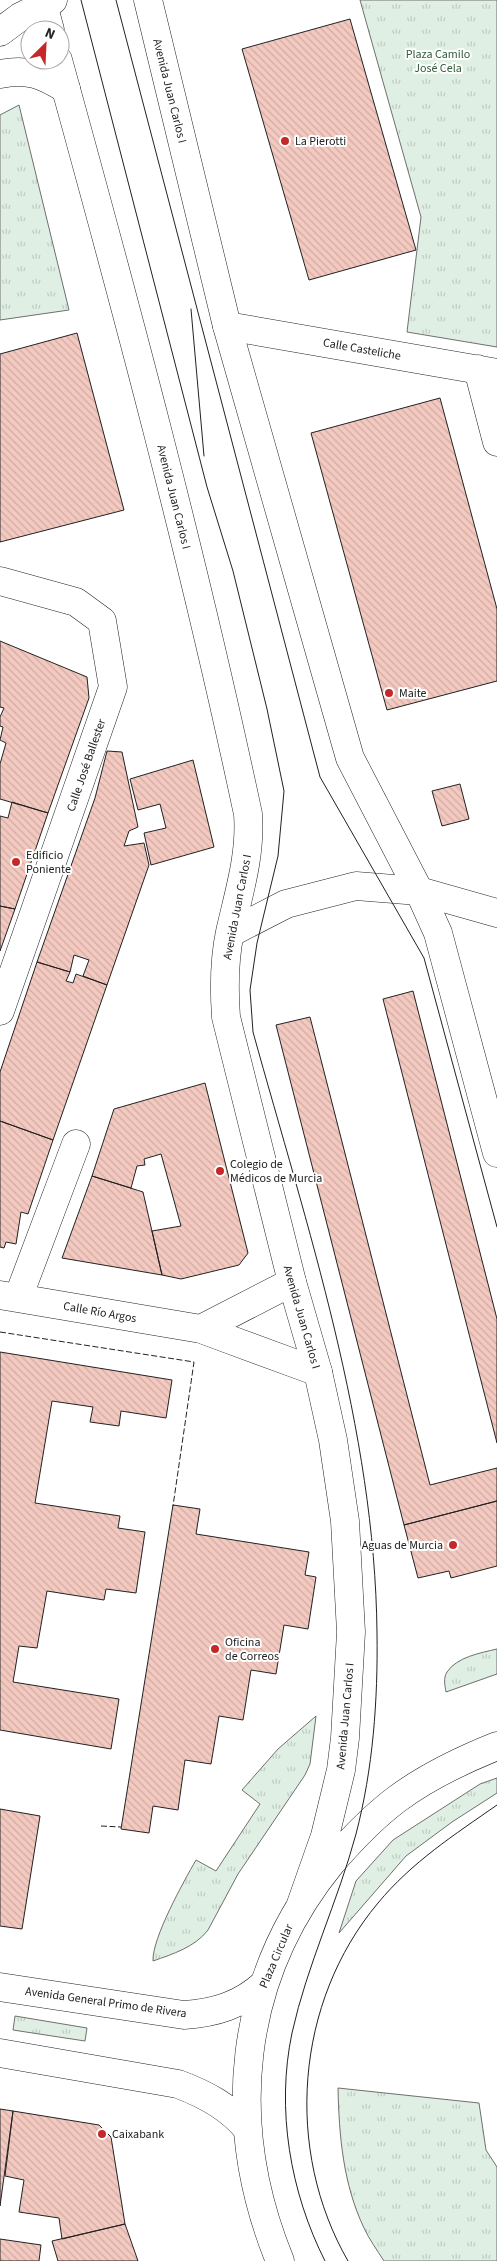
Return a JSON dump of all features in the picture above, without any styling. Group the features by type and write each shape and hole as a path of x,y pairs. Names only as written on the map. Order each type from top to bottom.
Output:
{"main road":[{"name":"Avenida Juan Carlos I","path":"148,0 227,326 350,758 419,891 438,933 497,1153"},
{"path":"0,32 20,17 47,9"},
{"path":"0,74 17,70 30,72 48,78 66,89"},
{"name":"Avenida Juan Carlos I","path":"61,70 126,309 210,641 248,814 250,835 247,860 230,933 224,992 226,1017 292,1282 318,1372 333,1440 345,1521 351,1622 350,1690 341,1770 335,1799 315,1868 300,1907"},
{"name":"Calle Casteliche","path":"227,326 487,371"},
{"path":"487,371 497,442"},
{"name":"Calle José Ballester","path":"0,581 76,602 102,621 113,687 0,1011"},
{"path":"230,933 286,904 356,886 419,891 497,914"},
{"path":"9,1297 76,1144"},
{"path":"201,1329 292,1282"},
{"name":"Calle Río Argos","path":"9,1297 201,1329 318,1372"},
{"name":"Plaza Circular","path":"280,2261 266,2226 256,2190 248,2130 247,2071 252,2032 264,1984 274,1955 314,1885 344,1848 366,1825 396,1799 428,1778 497,1746"},
{"name":"Avenida General Primo de Rivera","path":"0,1987 184,2014 199,2014 230,2006 249,1996 264,1984"},
{"path":"0,2053 178,2084 221,2105 232,2113 248,2130"}],"green space":[{"name":"Plaza Camilo José Cela","path":"360,0 497,0 497,347 407,332 421,217"},
{"path":"19,105 69,310 0,320 0,115"},
{"path":"497,1649 497,1674 446,1692 445,1677 451,1667 469,1656"},
{"path":"316,1716 310,1764 305,1775 238,1874 208,1930 197,1941 176,1953 153,1961 154,1951 163,1924 196,1860 216,1871 260,1804 242,1790 278,1749"},
{"path":"497,1778 497,1793 452,1822 406,1856 339,1933 356,1881 393,1840 480,1784"},
{"path":"15,2016 87,2028 85,2041 13,2030"},
{"path":"338,2088 479,2103 486,2150 497,2167 497,2261 384,2261 366,2232 351,2194 343,2159"}],"building":[{"path":"350,19 416,250 309,280 242,49"},
{"path":"77,333 124,510 0,542 0,354"},
{"path":"440,398 497,609 497,681 387,710 311,433"},
{"path":"0,641 87,677 89,698 48,813 0,799 0,764 6,743 0,740 3,727 0,726 0,717 4,708 0,707"},
{"path":"107,751 122,752 138,827 129,831 124,846 144,843 149,865 107,985 83,976 89,960 74,955 70,972 37,962 95,798"},
{"path":"193,760 214,847 151,865 144,833 166,828 160,804 138,810 130,779"},
{"path":"460,784 469,819 442,826 432,791"},
{"name":"Edificio Poniente","path":"12,802 48,813 15,909 0,906 0,816 8,818"},
{"path":"0,906 15,909 0,951"},
{"path":"37,962 70,972 66,981 73,983 76,974 107,985 53,1140 0,1121 0,1072"},
{"path":"413,991 497,1319 497,1443 383,999"},
{"path":"310,1017 430,1485 497,1468 497,1501 404,1525 276,1025"},
{"path":"205,1083 248,1253 239,1265 181,1279 162,1275 152,1231 181,1226 161,1154 144,1159 145,1165 137,1166 131,1188 92,1176 114,1109"},
{"path":"0,1121 53,1140 28,1214 21,1212 16,1244 6,1242 4,1248 0,1247"},
{"path":"92,1176 143,1192 162,1275 62,1258"},
{"path":"0,1352 172,1380 166,1418 121,1411 119,1426 90,1422 93,1407 52,1401 35,1503 120,1516 118,1528 145,1532 136,1593 106,1589 104,1600 47,1591 37,1648 19,1646 13,1682 119,1699 111,1749 0,1730"},
{"name":"Aguas de Murcia","path":"497,1501 497,1566 451,1578 449,1571 418,1578 404,1525"},
{"name":"Oficina de Correos","path":"173,1505 200,1509 196,1534 309,1552 305,1575 316,1577 308,1629 284,1625 276,1674 251,1670 243,1720 219,1716 211,1764 185,1760 178,1810 153,1806 149,1833 121,1829"},
{"path":"0,1809 40,1816 22,1929 0,1926"},
{"path":"0,2109 13,2111 0,2206"},
{"path":"13,2111 99,2125 111,2137 125,2224 62,2239 59,2218 19,2212 24,2180 5,2176"},
{"path":"125,2224 138,2261 58,2261 52,2241"},
{"path":"0,2239 41,2245 39,2261 0,2261"}],"tram line":[{"path":"81,0 207,487 233,571 267,709 284,791 278,856 257,943 250,990 253,1032 295,1179 334,1329 351,1405 364,1480 373,1557 377,1633 377,1684 367,1785 349,1859 298,2008 287,2062 285,2091 289,2150 295,2179 313,2235 325,2261"},
{"path":"116,0 320,777 424,958 497,1227"},
{"path":"191,309 204,456"},
{"path":"348,2261 328,2218 314,2172 307,2125 308,2077 315,2031 329,1985 350,1942 391,1888 434,1850 497,1805"}],"fence":[{"path":"0,1332 194,1362 173,1506"},
{"path":"101,1826 121,1827"}],"place":[{"name":"La Pierotti","path":"285,141"},
{"name":"Maite","path":"389,693"},
{"name":"Edificio Poniente","path":"16,862"},
{"name":"Colegio de Médicos de Murcia","path":"220,1171"},
{"name":"Aguas de Murcia","path":"453,1545"},
{"name":"Oficina de Correos","path":"215,1649"},
{"name":"Caixabank","path":"102,2134"}]}
